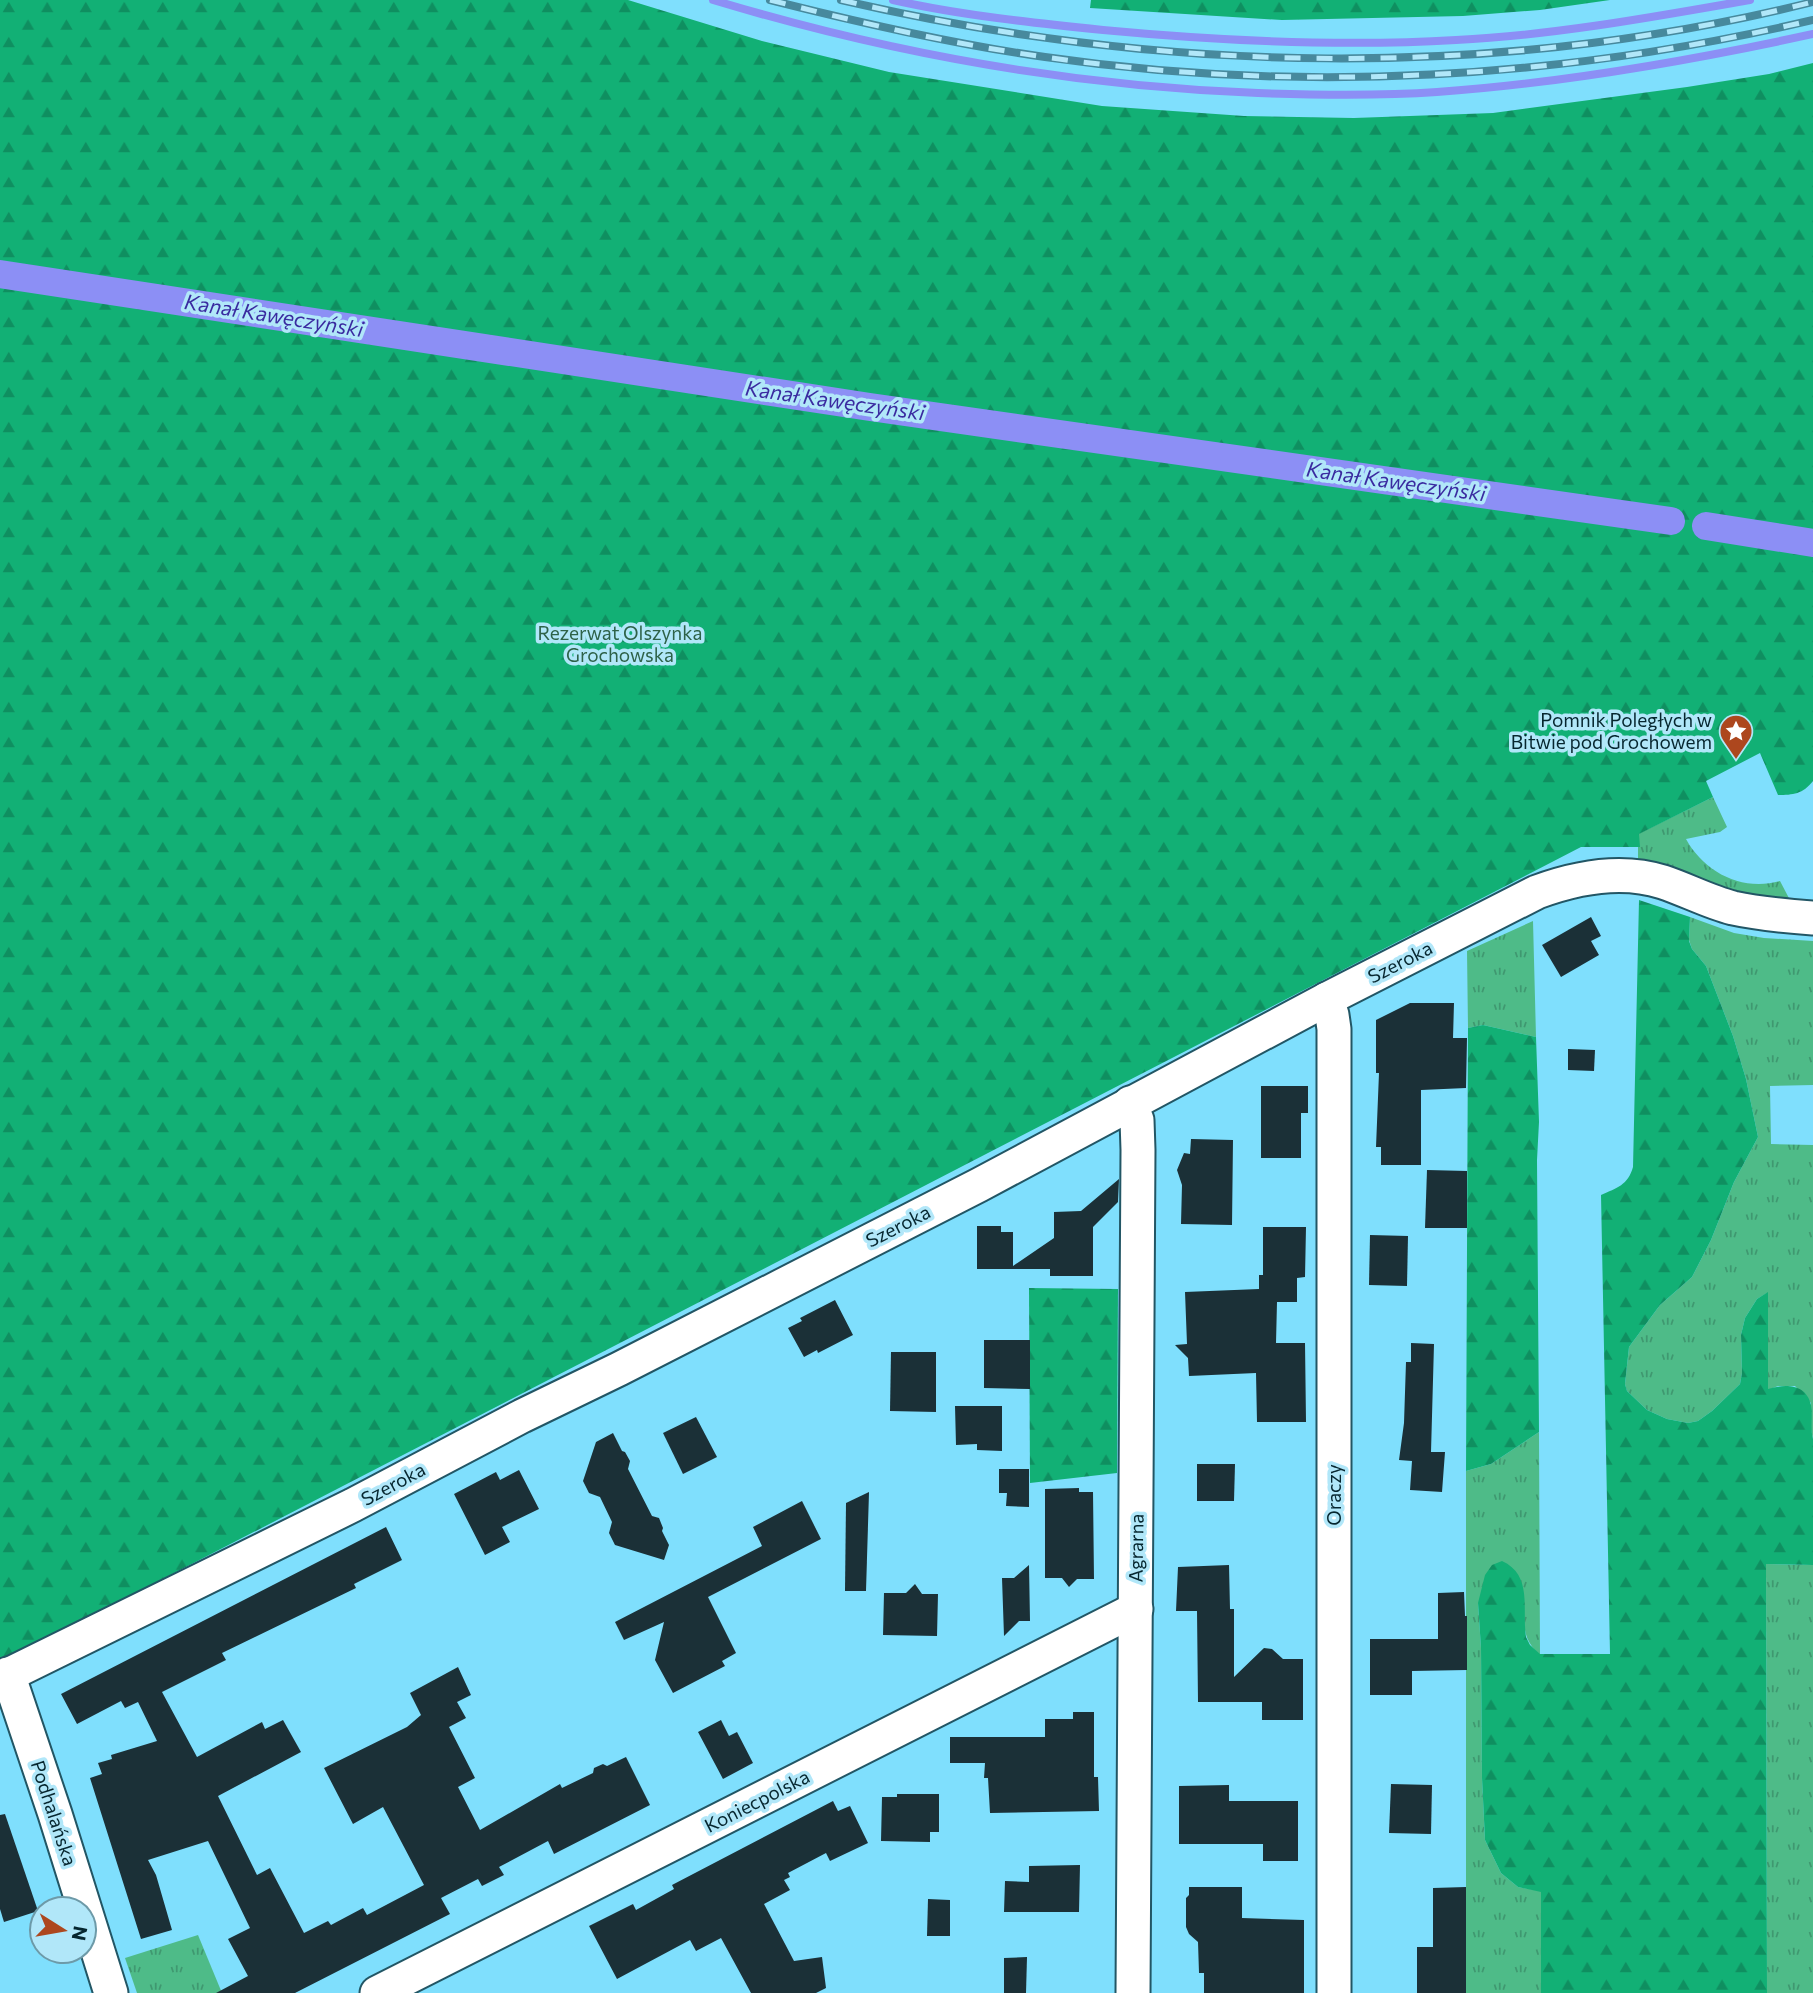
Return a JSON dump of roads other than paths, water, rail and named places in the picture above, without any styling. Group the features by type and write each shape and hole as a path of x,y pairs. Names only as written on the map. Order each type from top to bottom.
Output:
{"street":[{"name":"Szeroka","path":"4,1676 365,1498 979,1185 1327,999 1537,892 1561,883 1588,878 1639,877 1758,914 1813,918"},
{"name":"Oraczy","path":"1327,999 1332,1015 1334,1042 1334,1993"},
{"name":"Agrarna","path":"1130,1104 1137,1120 1138,1150 1133,1993"},
{"name":"Koniecpolska","path":"377,1993 1136,1609"},
{"name":"Podhalańska","path":"4,1676 55,1814 111,1993"}],"waterway":[{"path":"713,0 847,36 982,64 1119,83 1280,94 1415,93 1532,83 1673,62 1813,34"},
{"path":"893,0 971,14 1103,30 1235,40 1324,43 1493,38 1604,24 1750,0"},
{"name":"Kanał Kawęczyński","path":"0,274 870,407 1671,521"},
{"name":"Kanał Kawęczyński","path":"1706,526 1813,543"}],"railway":[{"path":"770,0 907,32 1045,57 1238,75 1334,77 1431,75 1623,56 1813,20"},
{"path":"841,0 961,25 1083,43 1205,54 1327,58 1449,56 1571,45 1693,28 1813,2"}],"place":[{"name":"Pomnik Poległych w Bitwie pod Grochowem","path":"1736,761"}],"park label":[{"name":"Rezerwat Olszynka Grochowska","path":"620,644"}]}
